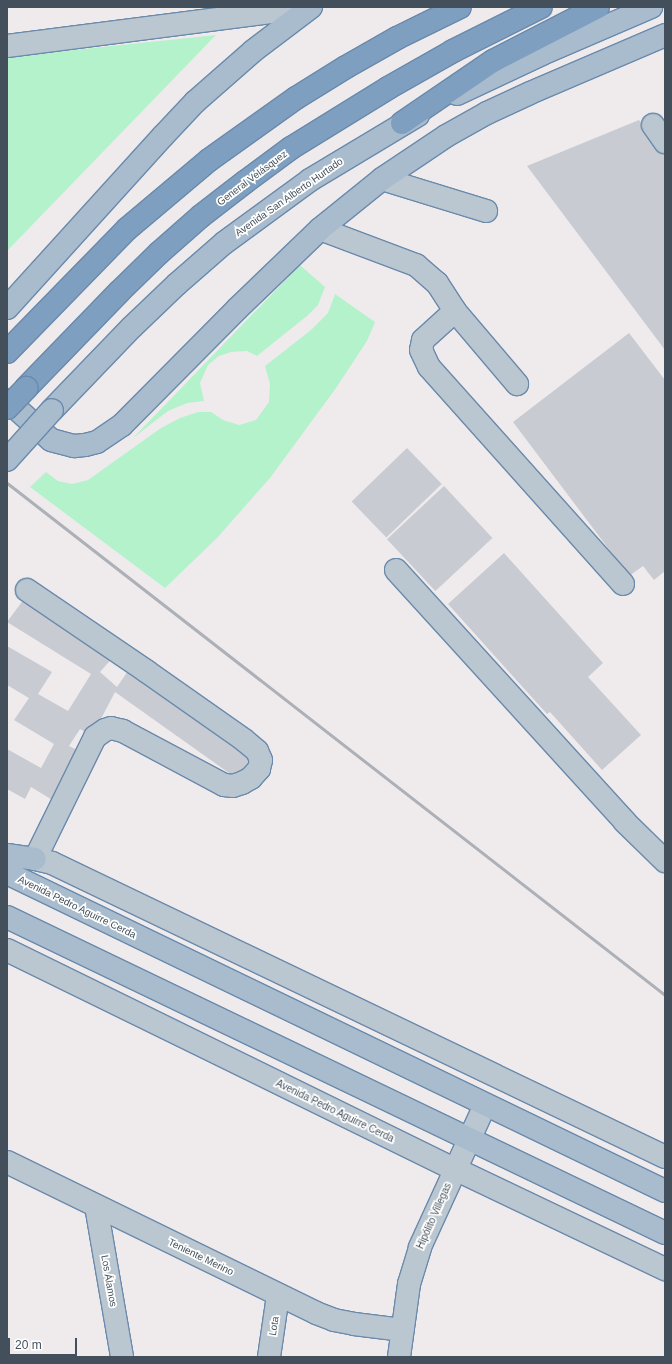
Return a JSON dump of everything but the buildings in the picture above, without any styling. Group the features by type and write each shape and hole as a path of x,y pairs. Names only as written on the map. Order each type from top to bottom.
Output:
{"highway":[{"path":"7,352 127,229 209,160 296,98 346,67 397,38 460,7"},
{"name":"General Velásquez","path":"7,408 119,292 159,253 245,182 297,144 388,88 453,51 542,7"},
{"path":"402,123 493,61 598,7"}],"main road":[{"path":"7,308 162,136 195,102 253,51 311,7"},
{"name":"Avenida San Alberto Hurtado","path":"7,460 52,410 132,327 177,284 224,243 310,180 402,123 490,77 651,7"},
{"path":"7,400 52,440 74,446 85,446 97,442 122,425 237,309 320,229 382,179 439,140 488,113 530,92 665,35"},
{"path":"7,855 35,859"},
{"name":"Avenida Pedro Aguirre Cerda","path":"7,873 665,1191"},
{"path":"7,917 665,1233"}],"street":[{"path":"7,46 273,12 297,7"},
{"path":"382,179 486,210"},
{"path":"320,229 416,265 437,283 455,311 517,384"},
{"path":"455,311 423,340 421,350 429,367 623,584"},
{"path":"396,570 625,822 665,861"},
{"path":"27,590 244,740 257,751 261,760 259,769 251,778 233,786 224,785 123,731 111,728 105,730 95,737 35,859 52,863 665,1157"},
{"name":"Avenida Pedro Aguirre Cerda","path":"7,950 455,1169 665,1269"},
{"name":"Hipólito Villegas","path":"399,1357 410,1284 420,1247 485,1105"},
{"name":"Teniente Merino","path":"7,1162 278,1295 334,1320 403,1330"},
{"name":"Los Álamos","path":"96,1206 122,1357"},
{"name":"Lota","path":"269,1357 278,1295"}],"green space":[{"path":"216,35 7,251 7,57"},
{"path":"300,265 325,287 318,305 307,316 257,356 247,351 231,352 219,356 208,365 200,383 204,401 187,403 168,411 133,438"},
{"path":"335,294 375,322 367,341 336,388 270,478 217,538 165,588 30,487 46,472 58,481 72,484 88,480 161,428 180,418 198,412 211,412 223,420 239,425 256,420 269,402 270,384 265,366 311,330 328,313"}],"railway":[{"path":"7,483 665,995"}]}
